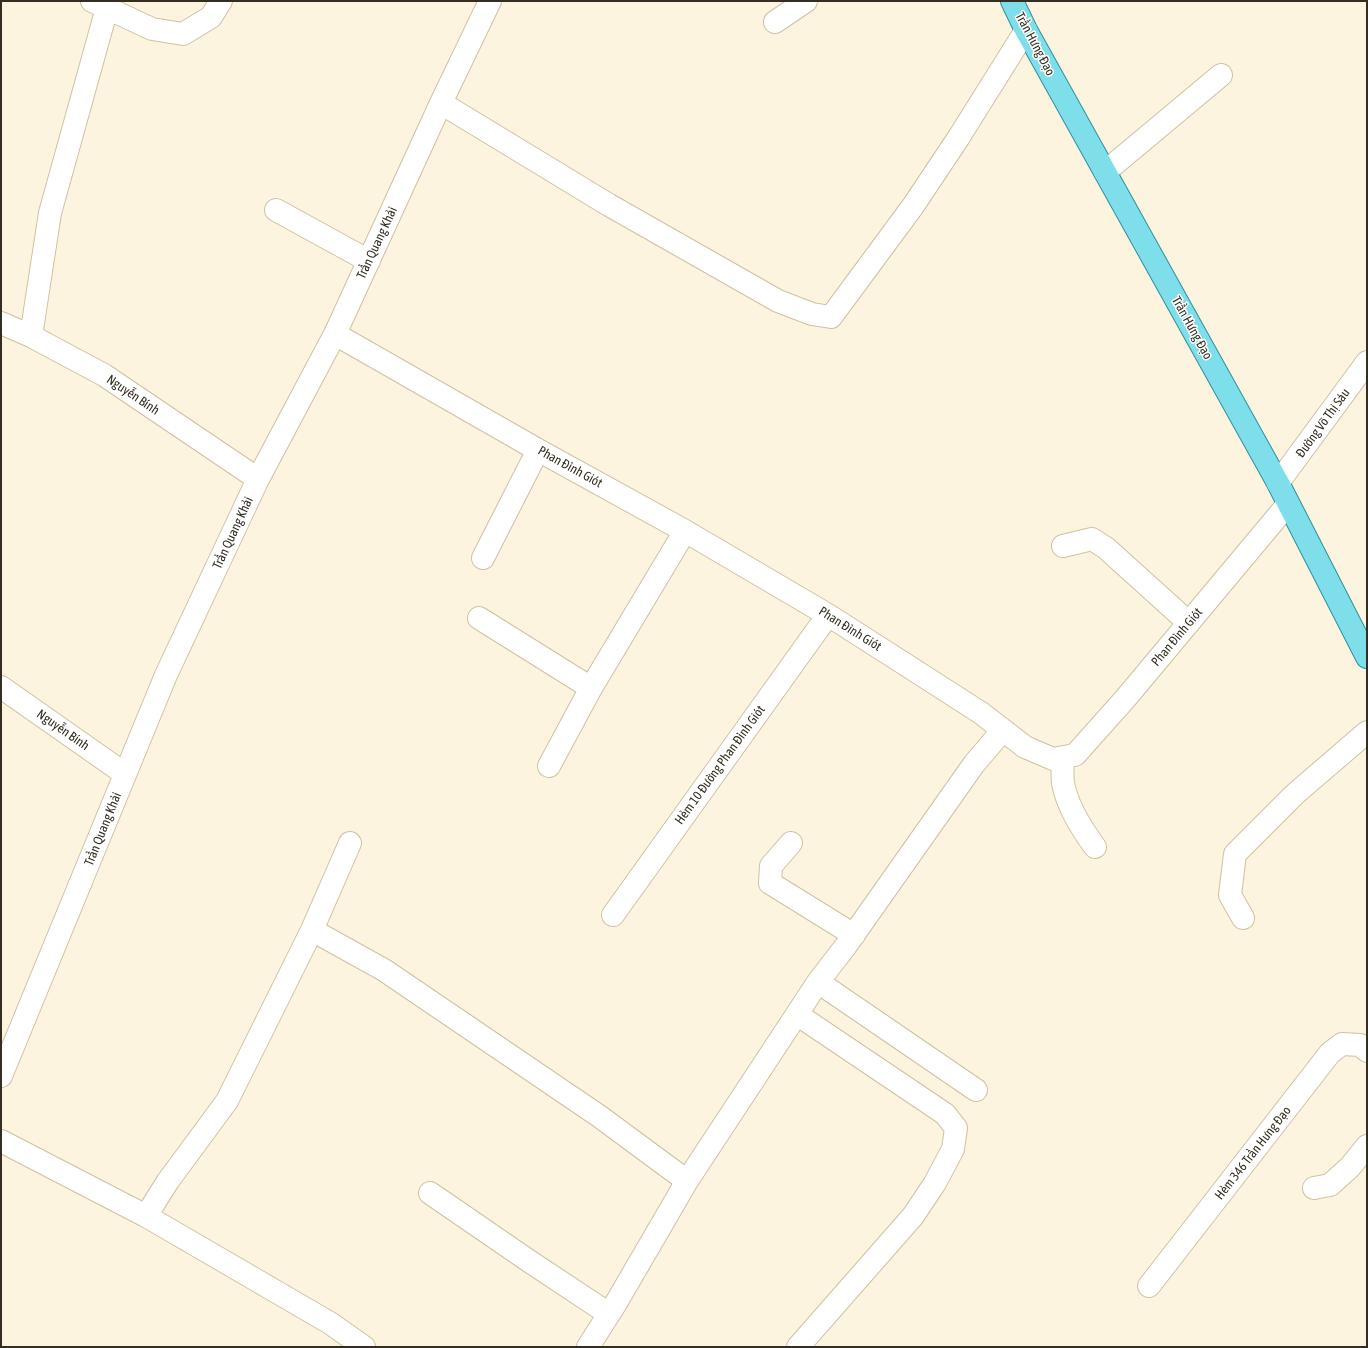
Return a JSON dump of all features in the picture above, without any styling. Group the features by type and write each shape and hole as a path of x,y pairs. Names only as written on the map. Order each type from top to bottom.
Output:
{"main road":[{"name":"Trần Hưng Đạo","path":"1012,1 1026,30 1278,483 1367,657"}],"street":[{"path":"31,336 50,213 100,5 152,29 183,34 211,17 221,1"},
{"name":"Trần Quang Khải","path":"1,1076 166,675 258,479 335,334 441,103 490,1"},
{"path":"775,22 806,1"},
{"path":"441,103 609,205 778,301 812,314 832,317 913,206 959,137 1026,30"},
{"path":"1105,172 1221,75"},
{"path":"276,210 368,261"},
{"name":"Nguyễn Bính","path":"1,323 31,336 104,375 258,479"},
{"name":"Phan Đình Giót","path":"335,334 538,450 685,531 828,615 970,706 1025,747 1053,759 1075,755 1125,698 1288,504"},
{"name":"Đường Võ Thị Sáu","path":"1278,483 1367,362"},
{"path":"483,558 538,450"},
{"path":"549,766 591,688 685,531"},
{"path":"1063,546 1092,539 1106,548 1188,623"},
{"name":"Hẻm 10 Đường Phan Đình Giót","path":"613,915 828,615"},
{"path":"479,618 591,688"},
{"name":"Nguyễn Bính","path":"1,687 125,774"},
{"path":"588,1347 688,1181 798,1015 818,982 854,935 974,764 1002,730"},
{"path":"1243,918 1230,895 1235,854 1295,794 1367,732"},
{"path":"1062,758 1063,782 1067,798 1081,828 1095,847"},
{"path":"146,1216 168,1181 226,1101 312,930 350,843"},
{"path":"791,843 771,866 770,883 854,935"},
{"path":"312,930 384,970 599,1116 688,1181"},
{"path":"818,982 976,1090"},
{"path":"798,1015 945,1114 956,1128 953,1149 935,1183 913,1216 798,1347"},
{"name":"Hẻm 346 Trần Hưng Đạo","path":"1149,1286 1330,1054 1342,1044 1364,1048"},
{"path":"1,1141 146,1216 330,1323 364,1347"},
{"path":"1314,1188 1330,1185 1350,1167 1367,1146"},
{"path":"430,1193 528,1261 609,1314"}]}
